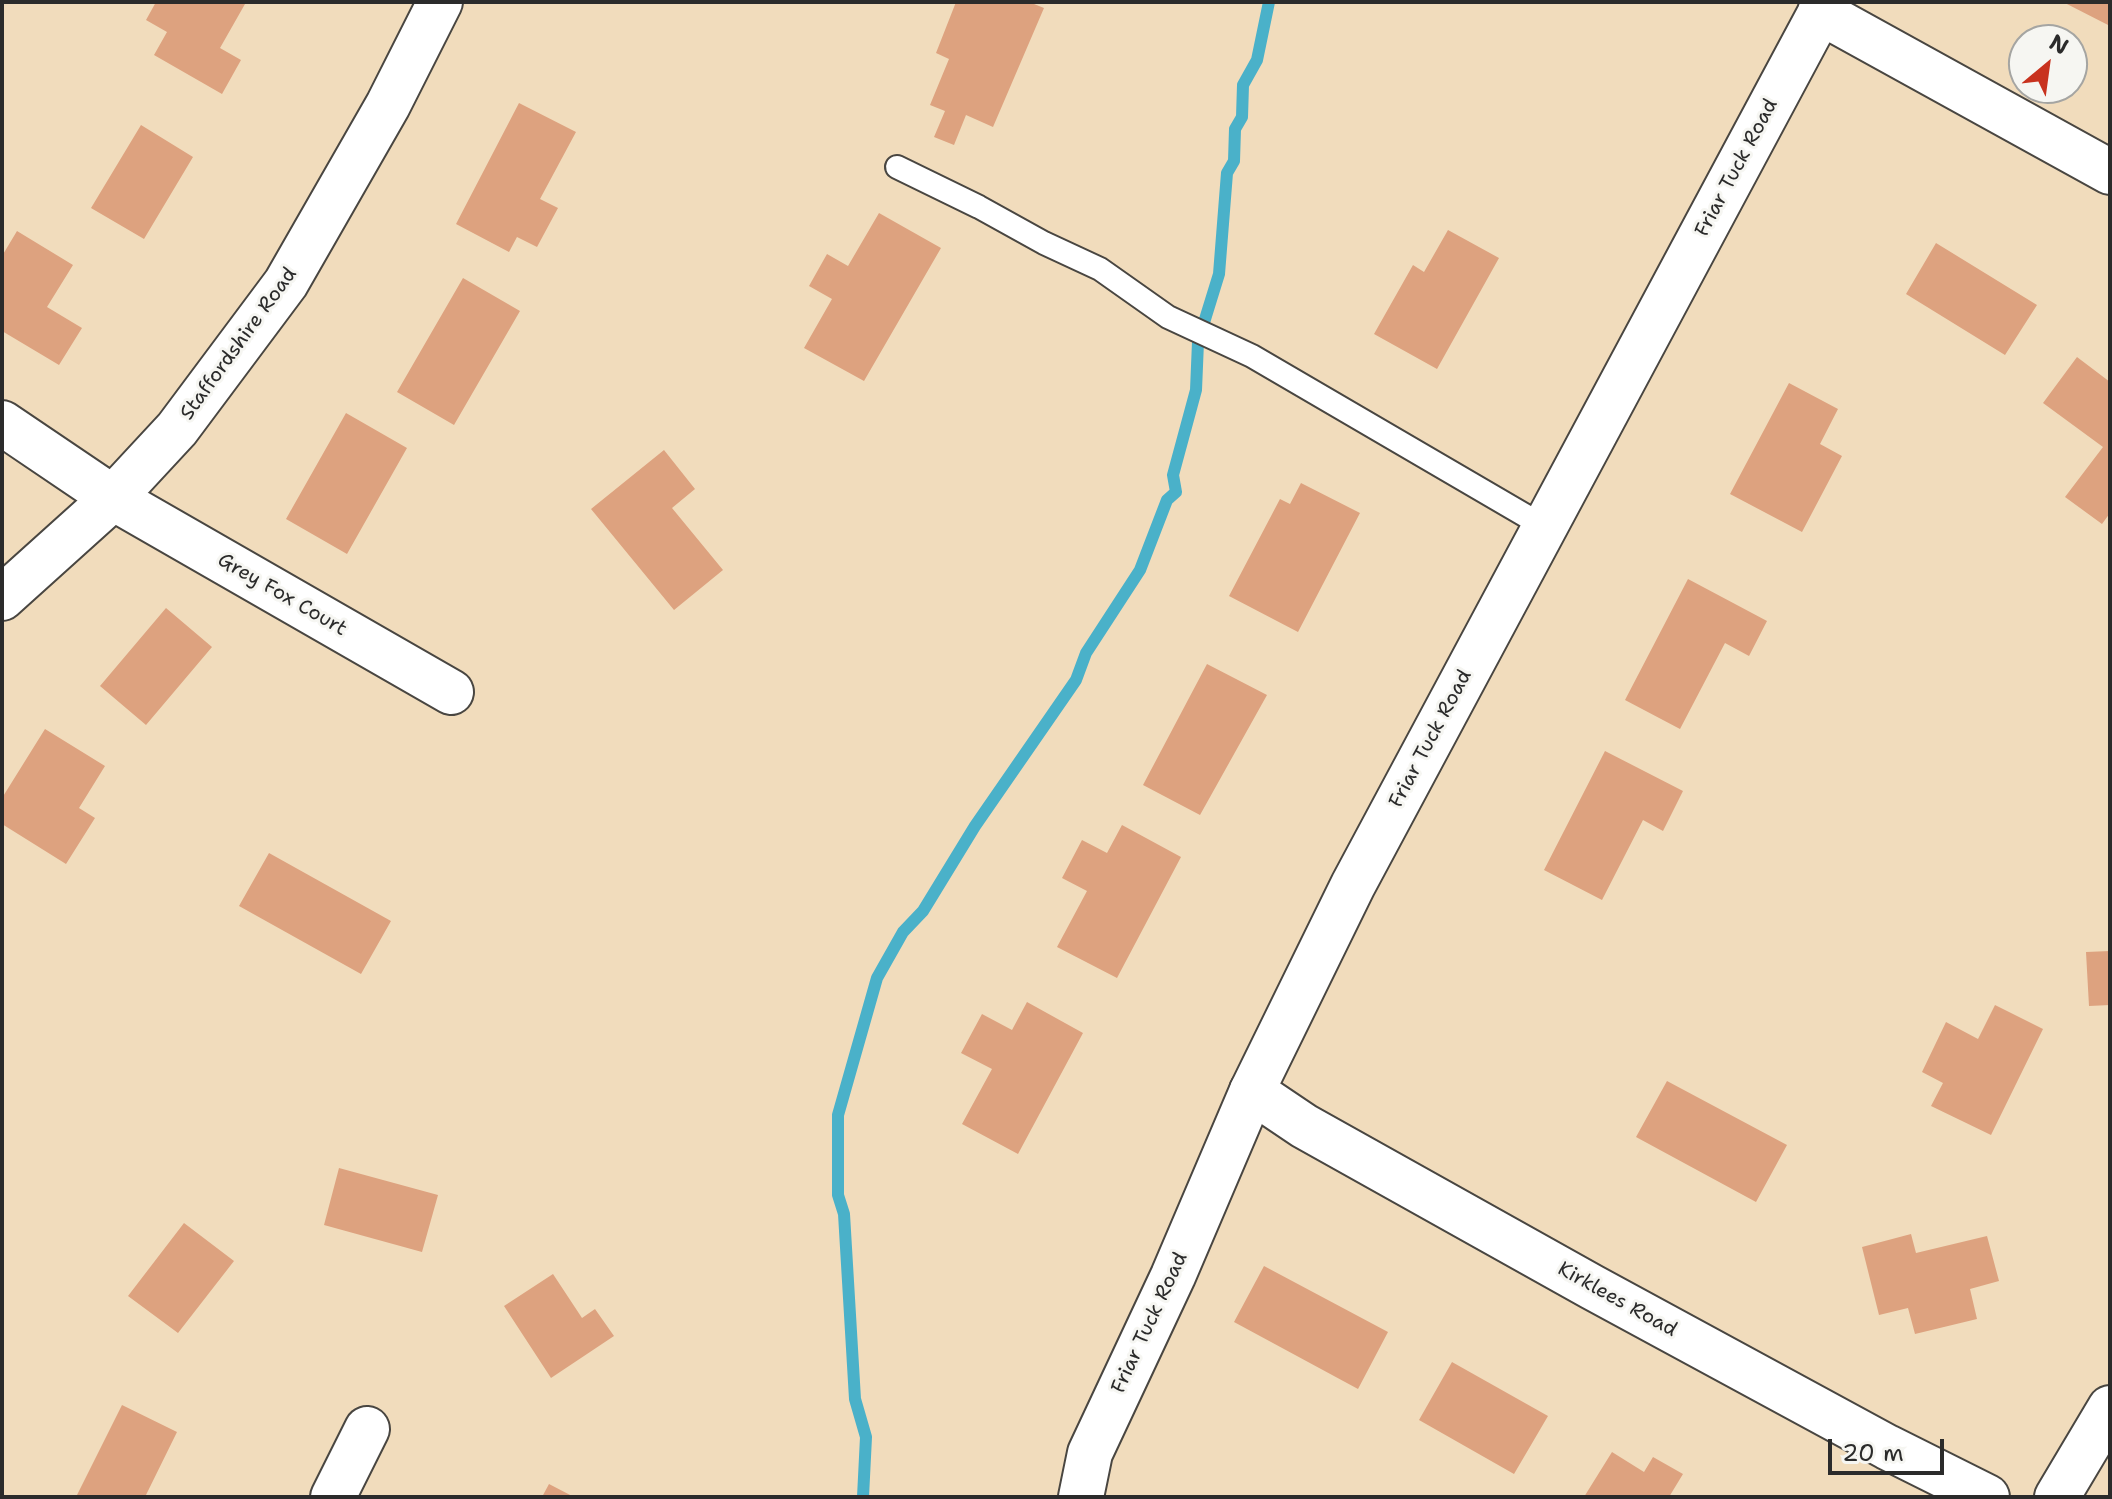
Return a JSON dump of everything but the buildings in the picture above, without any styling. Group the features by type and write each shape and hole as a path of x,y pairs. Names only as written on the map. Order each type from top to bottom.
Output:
{"street":[{"name":"Staffordshire Road","path":"2,598 113,498 177,429 286,283 388,105 440,2"},
{"path":"1823,7 2110,172"},
{"name":"Friar Tuck Road","path":"1081,1497 1090,1453 1173,1276 1252,1091 1353,885 1823,7"},
{"name":"Grey Fox Court","path":"2,423 113,498 451,692"},
{"name":"Kirklees Road","path":"1252,1091 1304,1126 1592,1287 1887,1447 1987,1497"},
{"path":"2057,1497 2110,1408"},
{"path":"333,1497 367,1429"}],"lane":[{"path":"897,167 1100,269 1168,317 1252,356 1545,527"}],"waterway":[{"path":"863,1497 866,1437 855,1399 844,1214 838,1195 838,1115 877,978 903,932 923,911 975,826 1076,680 1086,653 1140,570 1167,500 1176,492 1173,475 1196,390 1198,342 1219,274 1227,173 1234,161 1235,129 1242,117 1243,85 1257,60 1269,2"}]}
